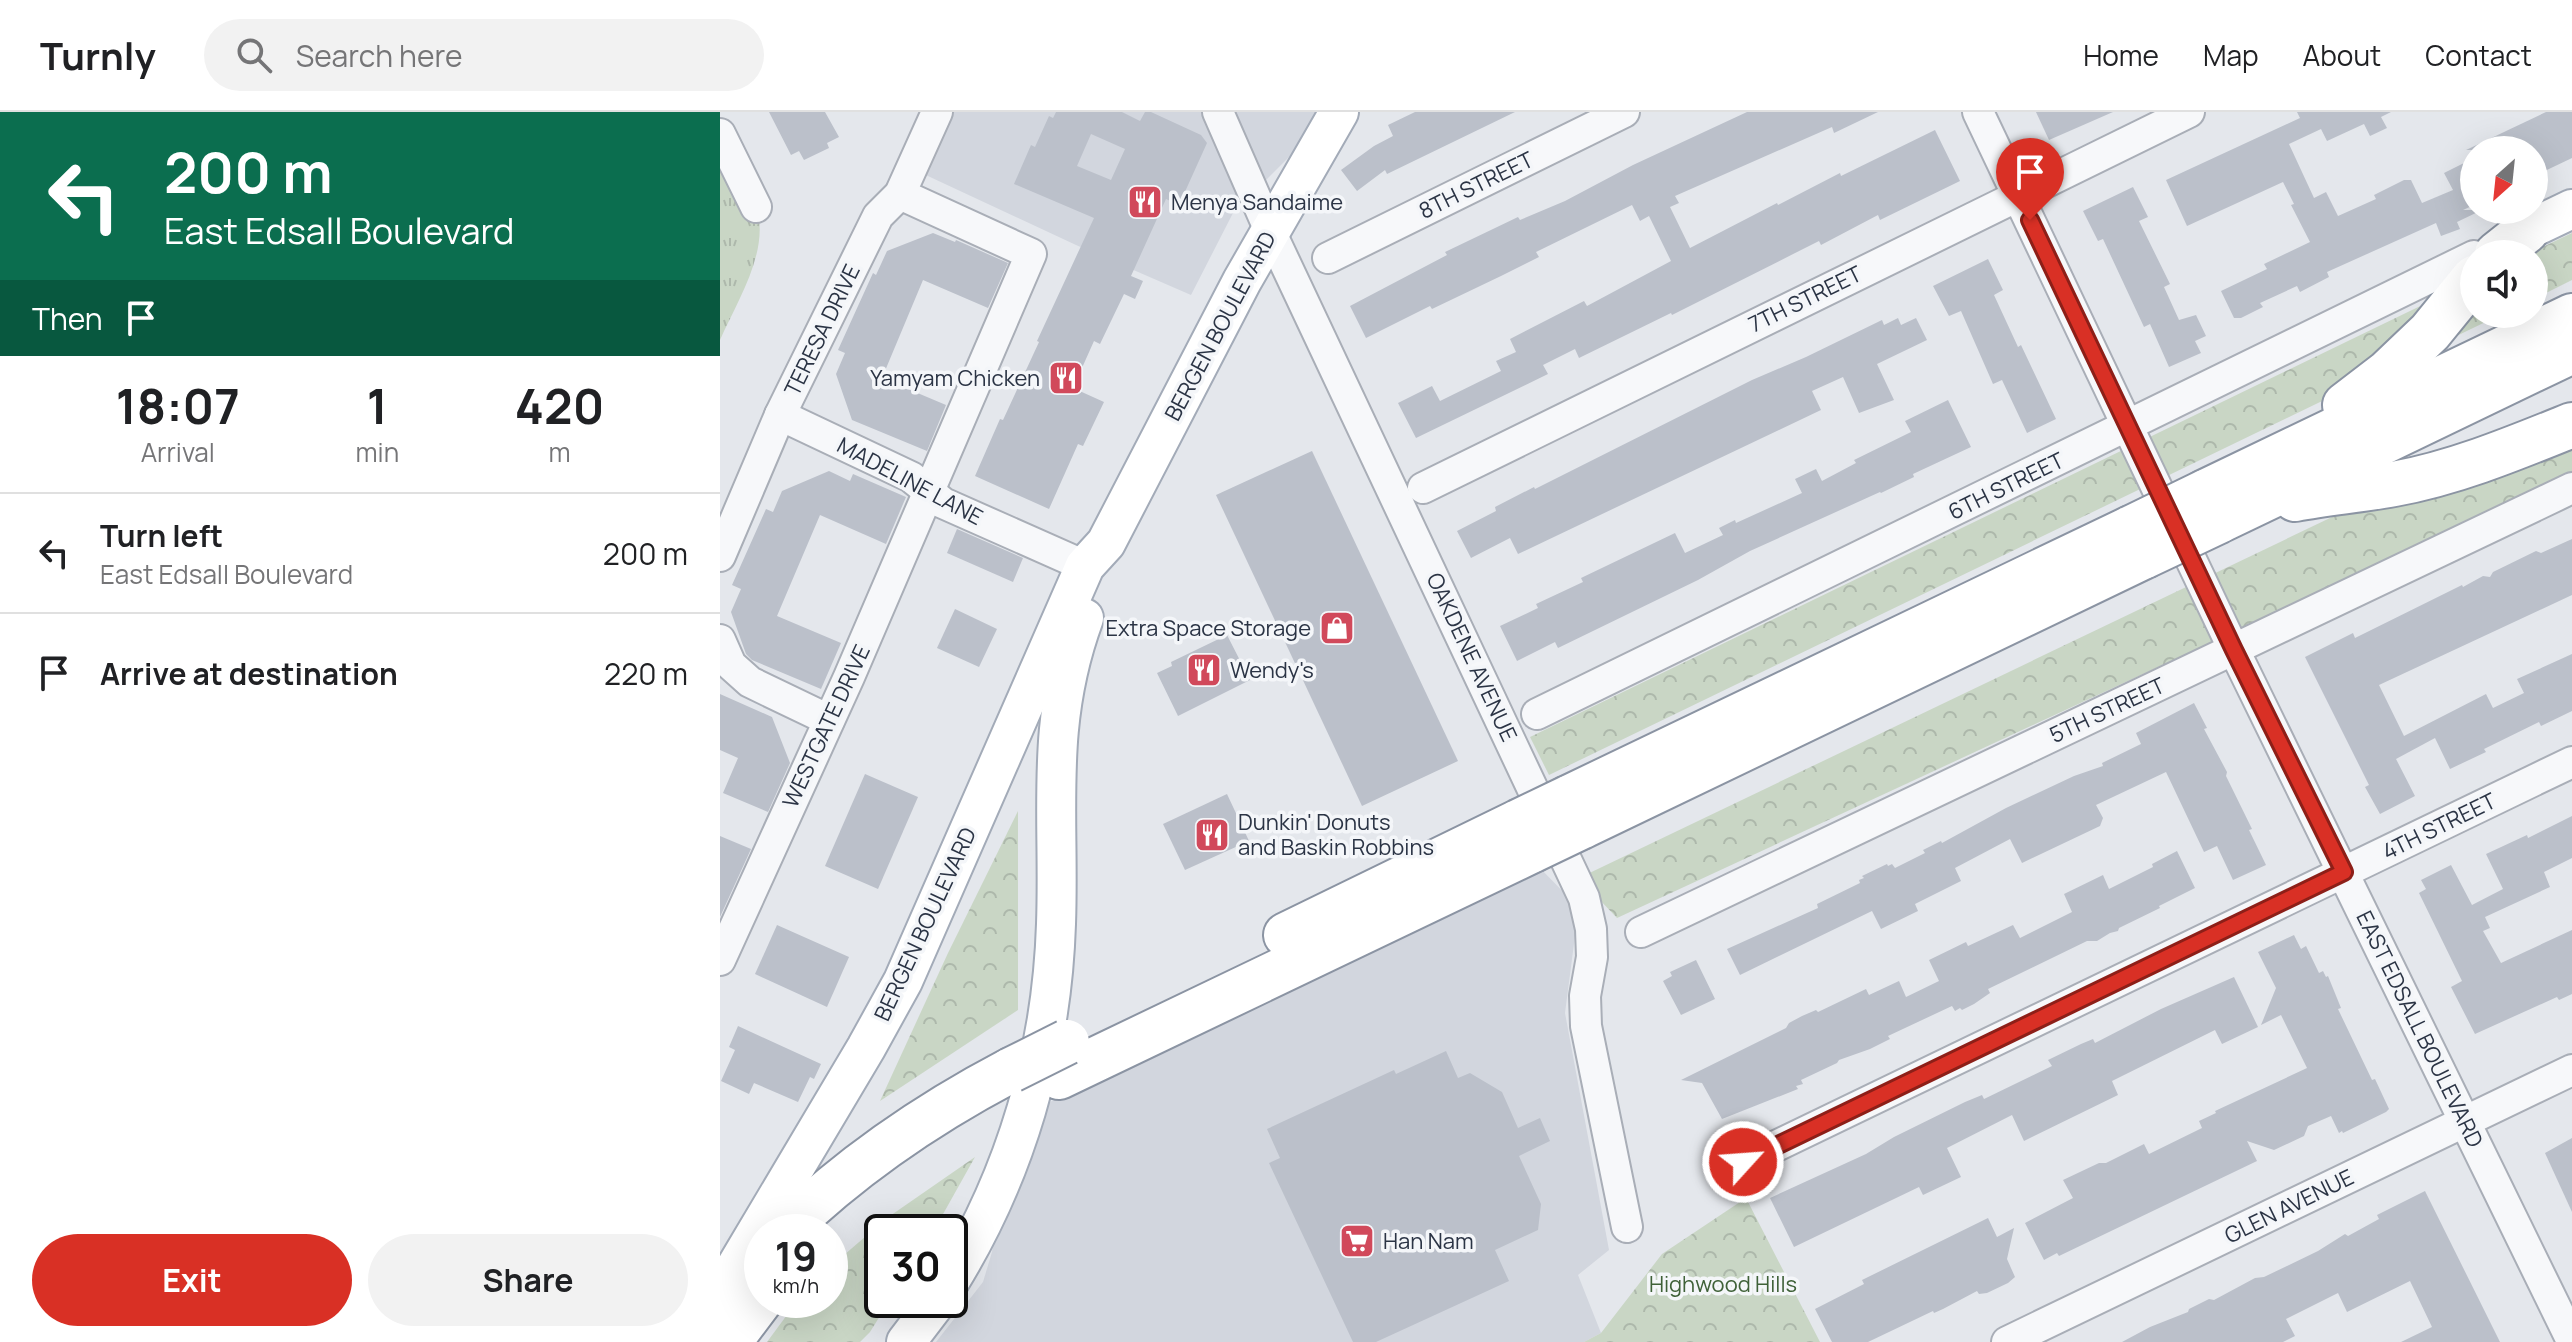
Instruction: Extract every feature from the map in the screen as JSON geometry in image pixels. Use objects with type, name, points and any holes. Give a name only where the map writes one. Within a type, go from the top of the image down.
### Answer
[{"type":"highway","points":[[2224,506],[2281,456],[2388,372],[2460,294]]},
{"type":"highway","points":[[2281,456],[2572,316]]},
{"type":"highway","points":[[803,1214],[843,1177],[942,1107],[1007,1087],[2138,542],[2572,351]]},
{"type":"highway","points":[[2224,506],[2396,484],[2458,467],[2572,425]]},
{"type":"highway","points":[[843,1214],[1007,1087]]},
{"type":"highway","points":[[720,1307],[744,1277]]},
{"type":"highway","points":[[729,1342],[747,1318]]},
{"type":"main road","name":"BERGEN BOULEVARD","points":[[720,1293],[903,981],[1096,555],[1270,231],[1339,112]]},
{"type":"main road","name":"6TH STREET","points":[[2515,240],[2572,209]]},
{"type":"main road","name":"BERGEN BOULEVARD","points":[[968,1249],[1004,1174],[1040,1060],[1055,952],[1055,800],[1061,702],[1074,646],[1103,571],[1096,555]]},
{"type":"main road","points":[[906,1342],[924,1318]]},
{"type":"street","name":"TERESA DRIVE","points":[[720,556],[780,415],[878,216],[900,194],[937,112]]},
{"type":"street","name":"OAKDENE AVENUE","points":[[1218,112],[1270,231],[1584,898],[1591,929],[1592,957],[1585,996],[1586,1026],[1627,1227]]},
{"type":"street","name":"8TH STREET","points":[[1328,258],[1624,112]]},
{"type":"street","name":"EAST EDSALL BOULEVARD","points":[[1978,112],[2234,650],[2572,1341]]},
{"type":"street","name":"7TH STREET","points":[[1423,488],[2189,112]]},
{"type":"street","points":[[720,134],[756,207]]},
{"type":"street","name":"WESTGATE DRIVE","points":[[720,960],[930,492],[1031,254],[900,194]]},
{"type":"street","name":"6TH STREET","points":[[1537,714],[2460,263]]},
{"type":"street","name":"MADELINE LANE","points":[[780,415],[911,477],[943,503],[1096,555]]},
{"type":"street","name":"5TH STREET","points":[[1641,932],[2572,488]]},
{"type":"street","points":[[720,640],[731,665],[750,682],[829,720]]},
{"type":"street","name":"4TH STREET","points":[[1743,1162],[2572,762]]},
{"type":"street","name":"GLEN AVENUE","points":[[2007,1342],[2572,1070]]},
{"type":"shaded area","points":[[924,112],[1334,112],[1233,213],[1191,295],[900,163]]},
{"type":"shaded area","points":[[1536,864],[1582,911],[1575,936],[1565,1013],[1609,1250],[1578,1275],[1601,1333],[1584,1342],[936,1342],[955,1318],[968,1318],[968,1301],[983,1282],[996,1224],[1044,1105]]},
{"type":"green space","points":[[720,134],[756,206],[759,240],[750,275],[720,340]]},
{"type":"green space","points":[[2572,233],[2572,280],[2548,292],[2548,244]]},
{"type":"green space","points":[[2460,287],[2460,328],[2473,328],[1549,775],[1530,737]]},
{"type":"green space","points":[[2572,402],[2572,475],[1617,918],[1579,878]]},
{"type":"green space","points":[[1018,811],[1018,1010],[880,1101],[948,953]]},
{"type":"green space","points":[[975,1157],[943,1214],[893,1214]]},
{"type":"green space","name":"Highwood Hills","points":[[1746,1198],[1820,1342],[1584,1342],[1601,1333],[1662,1254]]},
{"type":"green space","points":[[864,1238],[864,1318],[879,1318],[870,1332],[860,1342],[767,1342],[785,1318],[848,1318],[848,1252]]},
{"type":"building","points":[[769,112],[825,112],[839,137],[827,143],[829,148],[804,160],[799,151],[791,155]]},
{"type":"building","points":[[1056,112],[1122,112],[1140,121],[1145,112],[1151,112],[1201,135],[1207,143],[1179,205],[1166,199],[1131,276],[1143,281],[1135,299],[1124,294],[1100,344],[1094,341],[1073,388],[1104,402],[1083,446],[1078,444],[1049,509],[975,476],[1094,218],[1014,184],[1031,145],[1035,147],[1049,116],[1053,118]],"holes":[[[1091,134],[1125,149],[1111,180],[1077,166]]]},
{"type":"building","points":[[1415,112],[1515,112],[1387,174],[1385,170],[1357,191],[1341,170],[1393,136],[1388,125]]},
{"type":"building","points":[[1747,112],[1878,112],[1834,133],[1832,127],[1675,196],[1679,203],[1670,207],[1690,248],[1777,203],[1935,130],[1960,181],[1880,220],[1878,215],[1821,245],[1819,241],[1579,358],[1575,349],[1543,365],[1548,374],[1416,438],[1398,403],[1432,386],[1440,401],[1501,371],[1496,361],[1516,352],[1510,339],[1584,301],[1587,306],[1671,261],[1649,216],[1640,221],[1632,205],[1536,252],[1539,257],[1501,276],[1366,338],[1350,306],[1447,255],[1445,252],[1518,217],[1520,220],[1565,201],[1633,165]]},
{"type":"building","points":[[2036,112],[2113,112],[2049,140]]},
{"type":"building","points":[[2297,112],[2391,112],[2381,117],[2387,128],[2370,136],[2364,124],[2327,141],[2321,129],[2289,144],[2314,198],[2326,192],[2338,216],[2376,199],[2374,195],[2404,180],[2411,180],[2422,203],[2453,190],[2444,173],[2460,165],[2460,221],[2457,222],[2460,229],[2441,236],[2436,223],[2327,272],[2329,277],[2300,292],[2297,286],[2260,303],[2263,307],[2241,318],[2234,318],[2221,291],[2267,269],[2264,264],[2310,242],[2291,205],[2294,204],[2283,182],[2187,226],[2166,180],[2300,118]]},
{"type":"building","points":[[2546,112],[2572,112],[2572,158],[2548,169],[2548,136],[2495,136]]},
{"type":"building","points":[[2133,187],[2148,217],[2139,221],[2170,284],[2164,287],[2179,320],[2196,315],[2206,336],[2195,341],[2201,353],[2169,367],[2150,324],[2144,327],[2103,239],[2098,241],[2083,211]]},
{"type":"building","points":[[933,233],[1008,263],[988,308],[923,280],[882,378],[946,405],[927,451],[852,420],[836,374],[845,353],[838,350],[873,273],[876,275],[887,251]]},
{"type":"building","points":[[1988,259],[2003,290],[1994,295],[2056,419],[2027,433],[2002,380],[1993,384],[1961,311],[1949,316],[1933,286]]},
{"type":"building","points":[[1898,318],[1901,325],[1916,318],[1927,340],[1877,364],[1894,400],[1859,413],[1843,377],[1812,391],[1821,410],[1518,554],[1510,538],[1471,558],[1457,531],[1496,511],[1495,507],[1752,380],[1882,320],[1884,325]]},
{"type":"building","points":[[1948,400],[1971,447],[1881,493],[1750,551],[1698,580],[1558,648],[1555,642],[1517,661],[1500,626],[1538,608],[1536,604],[1583,582],[1581,578],[1675,533],[1685,553],[1723,535],[1719,528],[1802,493],[1795,479],[1816,469],[1822,481],[1856,463],[1854,460],[1911,432],[1905,421]]},
{"type":"building","name":"Extra Space Storage","points":[[1312,451],[1458,761],[1362,806],[1216,495]]},
{"type":"building","points":[[829,471],[850,481],[853,474],[906,497],[886,544],[820,515],[777,616],[841,643],[821,689],[752,660],[746,654],[731,612],[741,589],[732,585],[766,509],[773,512],[782,491]]},
{"type":"building","points":[[957,529],[1023,558],[1013,582],[947,553]]},
{"type":"building","points":[[2572,539],[2572,595],[2379,685],[2404,736],[2486,694],[2493,708],[2524,693],[2517,679],[2572,654],[2572,711],[2541,726],[2539,722],[2450,769],[2435,738],[2396,759],[2415,796],[2380,814],[2365,787],[2369,785],[2305,657],[2353,633],[2355,638],[2462,585],[2483,576],[2490,577],[2493,572],[2536,551],[2541,553]]},
{"type":"building","points":[[955,609],[997,629],[979,667],[937,648]]},
{"type":"building","name":"Wendy's","points":[[1227,635],[1250,680],[1178,716],[1157,673],[1172,666],[1171,662]]},
{"type":"building","points":[[720,694],[772,717],[790,763],[768,812],[723,793],[738,758],[720,750]]},
{"type":"building","points":[[2194,703],[2266,865],[2233,880],[2217,846],[2204,852],[2166,772],[2096,805],[2103,818],[2100,826],[2022,863],[2010,839],[1955,868],[1961,881],[1915,904],[1918,911],[1881,929],[1872,911],[1740,975],[1727,949],[1818,908],[1817,904],[1860,883],[1859,880],[1864,878],[1862,876],[1887,864],[1895,868],[1925,853],[1923,850],[2006,808],[2103,766],[2102,763],[2141,744],[2136,733]]},
{"type":"building","points":[[865,774],[918,797],[878,889],[825,866]]},
{"type":"building","name":"Dunkin' Donuts and Baskin Robbins","points":[[1227,794],[1249,841],[1185,870],[1163,824]]},
{"type":"building","points":[[2572,816],[2572,858],[2544,872],[2550,887],[2485,917],[2490,928],[2483,931],[2501,963],[2572,930],[2572,994],[2559,1000],[2557,997],[2475,1034],[2451,987],[2462,981],[2419,893],[2426,889],[2421,880],[2451,865],[2472,905],[2503,889],[2486,854]]},
{"type":"building","points":[[720,836],[751,849],[720,917]]},
{"type":"building","points":[[2177,851],[2195,888],[2118,931],[2097,941],[2087,941],[1988,989],[1990,993],[1962,1010],[1955,1011],[1952,1006],[1888,1036],[1890,1039],[1870,1049],[1839,1060],[1801,1080],[1803,1084],[1796,1086],[1798,1089],[1722,1119],[1702,1083],[1681,1080],[1786,1028],[1802,1016],[1816,1010],[1818,1012],[1866,989],[1869,995],[1899,981],[1906,997],[1939,981],[1929,960],[2013,925],[2020,938],[2072,912],[2064,894],[2103,875],[2109,889]]},
{"type":"building","points":[[777,925],[849,957],[827,1007],[755,974]]},
{"type":"building","points":[[2294,935],[2301,949],[2306,946],[2319,973],[2323,971],[2328,976],[2341,1008],[2338,1009],[2389,1109],[2343,1133],[2339,1133],[2331,1116],[2308,1126],[2304,1136],[2274,1150],[2247,1141],[2257,1161],[2059,1256],[2057,1253],[2044,1260],[2025,1223],[2073,1198],[2063,1180],[2144,1144],[2149,1154],[2202,1128],[2199,1121],[2215,1111],[2307,1068],[2281,1015],[2261,1025],[2276,988],[2258,952]]},
{"type":"building","points":[[1696,960],[1715,999],[1681,1015],[1663,981],[1672,976],[1670,972]]},
{"type":"building","points":[[2234,977],[2258,1027],[2222,1044],[2215,1030],[2112,1081],[2118,1095],[2024,1141],[2012,1115],[1947,1148],[1961,1177],[1923,1195],[1919,1187],[1794,1247],[1770,1198],[1866,1154],[1965,1102],[1982,1095],[1984,1099],[2052,1066],[2048,1060],[2081,1044],[2093,1039],[2095,1043],[2161,1009]]},
{"type":"building","points":[[738,1026],[821,1064],[814,1079],[810,1077],[798,1102],[754,1083],[749,1094],[721,1081],[735,1050],[729,1047]]},
{"type":"building","points":[[1446,1051],[1458,1078],[1470,1073],[1502,1092],[1518,1128],[1540,1118],[1550,1141],[1519,1156],[1541,1204],[1538,1230],[1495,1250],[1509,1281],[1376,1342],[1353,1342],[1269,1163],[1280,1158],[1267,1129],[1394,1070],[1396,1074]]},
{"type":"building","points":[[2572,1138],[2572,1212],[2545,1153]]},
{"type":"building","points":[[2425,1191],[2500,1342],[2401,1342],[2432,1327],[2410,1281],[2347,1312],[2338,1293],[2286,1319],[2295,1336],[2283,1342],[2122,1342],[2318,1251],[2345,1234],[2348,1236],[2379,1219],[2377,1215]]},
{"type":"building","points":[[1988,1218],[1997,1237],[2014,1228],[2007,1259],[2015,1277],[2008,1283],[1987,1293],[1979,1294],[1977,1291],[1868,1342],[1832,1342],[1815,1309],[1864,1284],[1862,1280]]},
{"type":"place","name":"Menya Sandaime","points":[[1145,202]]},
{"type":"place","name":"Yamyam Chicken","points":[[1066,378]]},
{"type":"place","name":"Extra Space Storage","points":[[1337,628]]},
{"type":"place","name":"Wendy's","points":[[1204,670]]},
{"type":"place","name":"Dunkin' Donuts and Baskin Robbins","points":[[1212,835]]},
{"type":"place","name":"Han Nam","points":[[1357,1241]]},
{"type":"route","points":[[1743,1162],[2344,872],[2234,650],[2030,220]]}]
